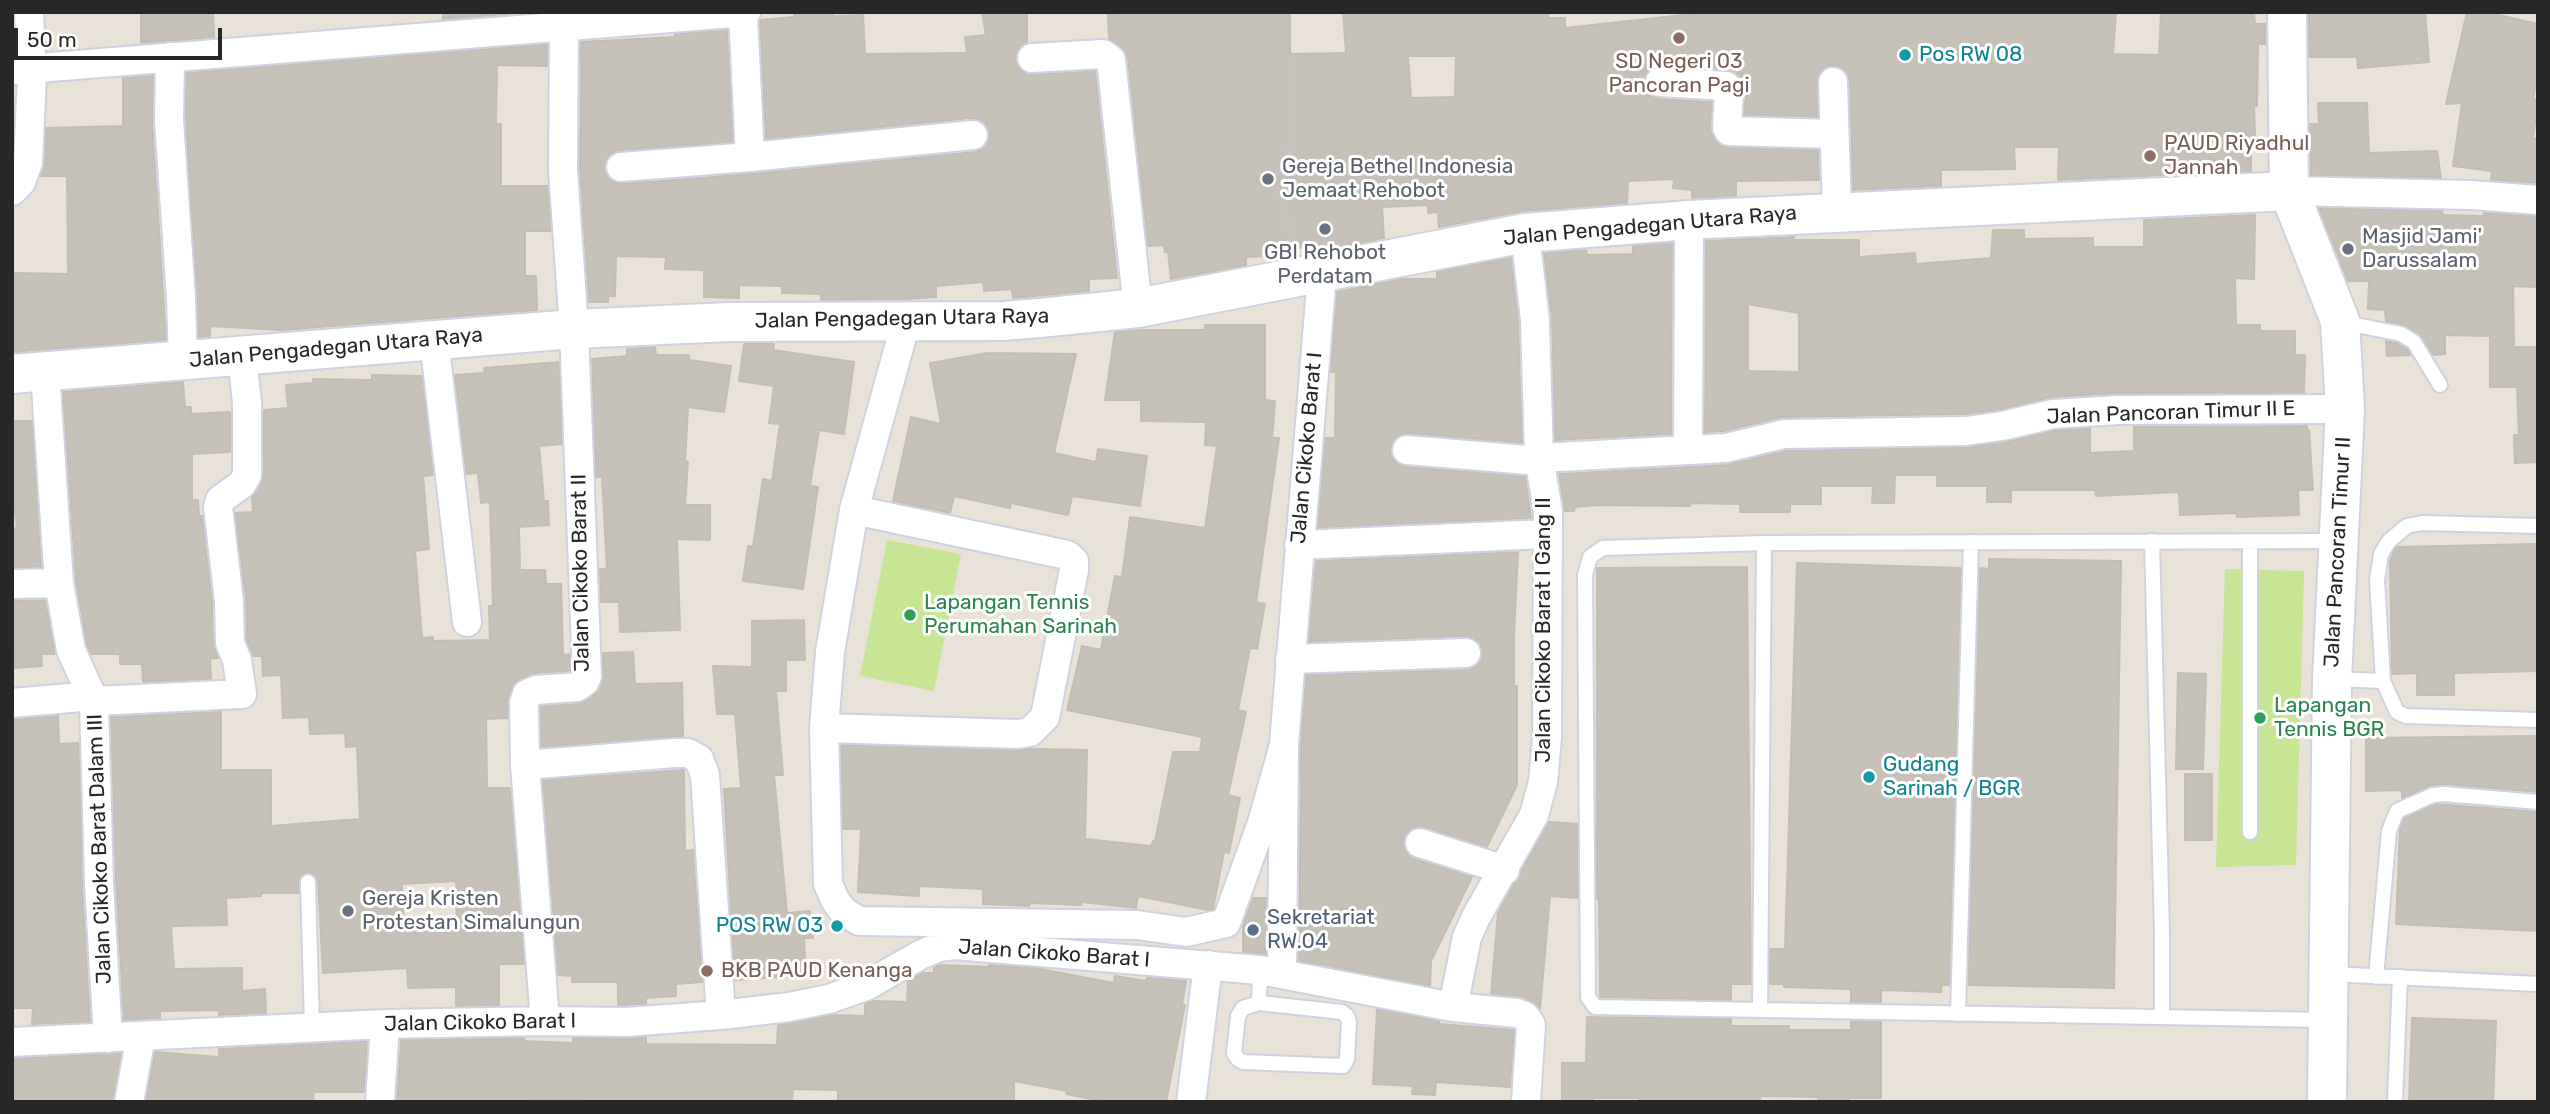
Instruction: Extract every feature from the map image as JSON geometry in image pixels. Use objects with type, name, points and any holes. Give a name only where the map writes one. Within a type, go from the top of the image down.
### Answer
[{"type":"street","points":[[12,191],[21,182],[28,163],[22,69],[29,12]]},
{"type":"street","points":[[22,69],[170,58],[468,23],[564,26],[745,12],[750,157]]},
{"type":"street","name":"Jalan Pancoran Timur II","points":[[2287,12],[2289,191],[2340,321],[2345,409],[2332,679],[2327,1102]]},
{"type":"street","points":[[564,26],[562,169],[574,329]]},
{"type":"street","points":[[1032,58],[1103,54],[1111,60],[1138,308]]},
{"type":"street","points":[[170,58],[169,120],[183,360]]},
{"type":"street","points":[[1660,82],[1726,86],[1729,90],[1729,131],[1833,134]]},
{"type":"street","points":[[1833,82],[1837,212]]},
{"type":"street","points":[[621,167],[972,135]]},
{"type":"street","points":[[2289,191],[2471,195],[2538,200]]},
{"type":"street","name":"Jalan Pengadegan Utara Raya","points":[[29,373],[574,329],[730,322],[1003,321],[1138,308],[1525,233],[1689,220],[2289,191]]},
{"type":"street","points":[[1688,449],[1689,220]]},
{"type":"street","name":"Jalan Cikoko Barat I Gang II","points":[[1453,1007],[1468,937],[1476,917],[1534,816],[1543,782],[1547,738],[1548,511],[1539,459],[1535,320],[1525,233]]},
{"type":"street","name":"Jalan Cikoko Barat I","points":[[12,1042],[385,1024],[627,1022],[721,1015],[829,999],[866,986],[920,955],[939,947],[954,945],[1270,972],[1299,545],[1308,277]]},
{"type":"street","points":[[906,322],[854,510],[830,652],[824,728],[828,884],[843,911],[859,921],[1137,925],[1186,932],[1226,923],[1262,823],[1284,745]]},
{"type":"street","name":"Jalan Cikoko Barat II","points":[[545,1021],[525,765],[524,703],[527,694],[536,690],[577,687],[587,676],[574,329]]},
{"type":"street","points":[[434,340],[467,622]]},
{"type":"street","points":[[12,703],[243,694],[237,660],[230,643],[229,601],[218,507],[220,500],[242,484],[247,475],[247,403],[242,356]]},
{"type":"street","name":"Jalan Cikoko Barat Dalam III","points":[[29,373],[71,650],[94,699],[99,884],[108,1038]]},
{"type":"street","name":"Jalan Pancoran Timur II E","points":[[1407,450],[1539,459],[1726,448],[1784,434],[1966,431],[2053,414],[2119,410],[2345,409]]},
{"type":"street","points":[[824,728],[1017,734],[1030,732],[1045,717],[1074,570],[1074,561],[1067,555],[854,510]]},
{"type":"street","points":[[1299,545],[1546,534]]},
{"type":"street","points":[[12,584],[59,583]]},
{"type":"street","points":[[1290,659],[1466,653]]},
{"type":"street","points":[[525,765],[675,753],[688,753],[699,759],[705,775],[721,1015]]},
{"type":"street","points":[[1420,843],[1505,870]]},
{"type":"street","points":[[1191,1102],[1208,965]]},
{"type":"street","points":[[1270,972],[1453,1007],[1525,1016],[1531,1025],[1532,1035],[1526,1102]]},
{"type":"street","points":[[380,1102],[385,1024]]},
{"type":"street","points":[[129,1102],[141,1036]]},
{"type":"lane","points":[[2340,321],[2401,334],[2408,338],[2414,342],[2440,385]]},
{"type":"lane","points":[[2538,526],[2422,523],[2407,526],[2389,541],[2381,554],[2377,580],[2383,681],[2397,712],[2406,716],[2538,720]]},
{"type":"lane","points":[[2152,541],[2162,1016]]},
{"type":"lane","points":[[2327,1020],[1595,1007],[1588,997],[1585,575],[1590,557],[1603,548],[1764,543],[2338,541]]},
{"type":"lane","points":[[1958,1014],[1971,542]]},
{"type":"lane","points":[[2250,542],[2250,832]]},
{"type":"lane","points":[[1760,1010],[1764,543]]},
{"type":"lane","points":[[2332,679],[2383,681]]},
{"type":"lane","points":[[2376,976],[2389,831],[2397,811],[2433,795],[2444,794],[2538,802]]},
{"type":"lane","points":[[308,883],[312,1028]]},
{"type":"lane","points":[[1259,1003],[1270,972]]},
{"type":"lane","points":[[2329,974],[2538,984]]},
{"type":"lane","points":[[2395,1102],[2400,977]]},
{"type":"lane","points":[[1259,1003],[1342,1012],[1349,1022],[1347,1059],[1343,1066],[1243,1062],[1238,1059],[1234,1053],[1238,1016],[1243,1008],[1259,1003]]},
{"type":"path","points":[[1289,58],[1291,103],[1287,211],[1308,277]]},
{"type":"green space","name":"Lapangan Tennis Perumahan Sarinah","points":[[887,540],[961,554],[934,691],[860,676]]},
{"type":"green space","name":"Lapangan Tennis BGR","points":[[2225,569],[2304,571],[2296,865],[2216,867]]},
{"type":"building","points":[[141,12],[213,12],[214,37],[141,43]]},
{"type":"building","points":[[443,12],[518,12],[518,13],[443,19]]},
{"type":"building","points":[[794,12],[833,12],[833,16],[863,15],[865,54],[967,53],[965,37],[986,35],[982,12],[1027,12],[1027,43],[1018,50],[1015,58],[1019,68],[1027,75],[1095,71],[1117,278],[1089,279],[1089,291],[1013,298],[1012,289],[984,291],[983,282],[936,286],[936,297],[906,299],[821,300],[821,294],[782,293],[782,286],[739,285],[739,298],[704,297],[704,270],[665,269],[666,257],[616,256],[615,296],[608,296],[608,302],[589,302],[580,168],[581,42],[675,37],[675,34],[727,30],[733,142],[619,151],[611,154],[606,159],[604,168],[607,176],[622,184],[975,152],[988,142],[990,134],[987,126],[980,120],[971,118],[766,139],[760,20],[794,17]]},
{"type":"building","points":[[1154,12],[1290,12],[1290,54],[1346,53],[1343,12],[1548,12],[1549,18],[1565,18],[1565,28],[1711,12],[2116,12],[2113,54],[2159,55],[2161,12],[2254,12],[2255,24],[2265,24],[2265,44],[2258,44],[2257,106],[2254,106],[2255,139],[2251,139],[2251,171],[2058,180],[2059,147],[2014,147],[2015,169],[1941,170],[1941,186],[1853,190],[1850,81],[1841,68],[1832,65],[1824,68],[1818,75],[1817,117],[1744,115],[1746,91],[1743,82],[1734,72],[1660,65],[1647,72],[1644,80],[1645,89],[1650,95],[1659,99],[1712,102],[1710,128],[1713,137],[1722,146],[1818,150],[1819,180],[1736,181],[1736,196],[1692,198],[1692,190],[1673,188],[1674,179],[1628,181],[1627,203],[1523,211],[1439,227],[1438,212],[1428,213],[1428,205],[1382,207],[1384,238],[1328,249],[1328,245],[1284,249],[1285,255],[1246,257],[1246,265],[1171,279],[1168,252],[1165,252],[1164,245],[1148,246],[1128,58],[1121,47],[1109,39],[1108,15]],"holes":[[[1408,56],[1456,56],[1455,97],[1411,98]]]},
{"type":"building","points":[[2309,12],[2425,12],[2429,62],[2358,68],[2357,57],[2309,57]]},
{"type":"building","points":[[2467,12],[2486,12],[2538,24],[2538,71],[2533,99],[2538,100],[2533,138],[2538,139],[2538,183],[2491,180],[2492,171],[2453,166],[2462,103],[2446,104]]},
{"type":"building","points":[[547,44],[547,66],[497,65],[496,124],[501,124],[501,186],[548,186],[551,231],[525,231],[525,276],[536,276],[537,310],[281,330],[210,326],[210,336],[199,337],[186,120],[186,73]]},
{"type":"building","points":[[153,76],[152,121],[166,340],[12,352],[13,273],[68,274],[67,176],[41,176],[45,164],[46,128],[123,126],[123,78]]},
{"type":"building","points":[[2318,103],[2367,103],[2369,153],[2437,151],[2441,178],[2311,175],[2310,124],[2319,124]]},
{"type":"building","points":[[2319,208],[2442,211],[2443,215],[2484,216],[2484,213],[2538,216],[2538,287],[2513,286],[2514,347],[2538,347],[2538,462],[2515,463],[2514,435],[2519,435],[2517,387],[2490,387],[2490,336],[2445,335],[2445,354],[2433,355],[2419,334],[2403,325],[2386,321],[2385,310],[2368,309],[2369,281],[2348,281]]},
{"type":"building","points":[[2255,215],[2254,279],[2235,278],[2236,325],[2260,325],[2260,331],[2295,331],[2295,355],[2305,355],[2304,393],[2119,393],[2052,397],[1999,410],[1965,414],[1783,417],[1724,431],[1705,432],[1706,241],[1794,237],[1794,240],[1859,240],[1859,257],[1915,253],[1916,264],[1991,258],[1993,230],[2024,230],[2024,239],[2093,238],[2093,247],[2144,247],[2144,220]],"holes":[[[1748,304],[1799,313],[1799,372],[1748,371]]]},
{"type":"building","points":[[1672,243],[1671,434],[1555,440],[1552,319],[1544,253],[1586,250],[1587,255],[1633,254],[1633,246]]},
{"type":"building","points":[[1511,258],[1518,321],[1522,443],[1408,433],[1399,435],[1390,449],[1392,458],[1406,467],[1525,476],[1531,518],[1318,528],[1325,438],[1335,438],[1336,372],[1331,372],[1337,292],[1403,279],[1437,279],[1437,272]]},
{"type":"building","points":[[1205,325],[1265,325],[1265,400],[1275,401],[1272,438],[1279,438],[1256,602],[1265,604],[1257,649],[1250,648],[1238,710],[1246,712],[1228,795],[1240,798],[1229,853],[1224,852],[1213,909],[1138,896],[1136,908],[1082,902],[1081,905],[983,904],[983,889],[919,886],[919,896],[858,892],[861,829],[843,829],[841,745],[1087,750],[1085,839],[1151,846],[1155,841],[1173,752],[1200,752],[1202,737],[1067,710],[1082,646],[1101,650],[1115,576],[1122,577],[1130,517],[1205,528],[1217,446],[1205,445],[1206,422],[1141,421],[1141,400],[1105,400],[1115,332],[1205,330]]},
{"type":"building","points":[[2386,341],[2397,343],[2411,355],[2387,356]]},
{"type":"building","points":[[744,344],[774,344],[773,350],[854,362],[844,434],[819,430],[810,486],[818,487],[803,589],[743,581],[748,546],[753,547],[763,479],[772,481],[780,424],[769,423],[774,386],[739,381]]},
{"type":"building","points":[[655,347],[656,355],[689,355],[689,360],[731,366],[724,412],[688,407],[685,505],[710,505],[710,540],[677,539],[680,630],[620,632],[619,602],[601,602],[600,569],[607,569],[602,477],[596,477],[592,359],[627,356],[627,349]]},
{"type":"building","points":[[988,353],[1076,354],[1054,453],[1096,462],[1098,449],[1147,456],[1140,506],[1072,496],[1068,515],[1011,503],[1010,508],[954,496],[950,513],[893,501],[911,417],[941,424],[930,363]]},
{"type":"building","points":[[559,362],[562,444],[539,446],[549,525],[519,527],[520,570],[545,570],[546,584],[561,584],[563,655],[570,654],[570,671],[535,673],[520,679],[514,683],[508,698],[508,718],[486,719],[487,788],[510,788],[524,964],[499,964],[499,1005],[456,1006],[456,987],[408,988],[407,968],[323,973],[318,881],[313,874],[307,872],[299,878],[299,893],[261,893],[261,896],[226,898],[227,925],[171,926],[174,969],[242,968],[242,991],[265,989],[266,1013],[219,1015],[219,1010],[160,1011],[160,1018],[124,1020],[116,883],[111,717],[221,712],[221,770],[271,770],[271,826],[360,819],[357,746],[346,747],[345,733],[310,734],[309,717],[283,718],[281,675],[263,676],[262,656],[253,656],[247,640],[246,599],[235,513],[253,512],[252,497],[262,482],[264,410],[288,408],[286,385],[313,383],[313,379],[372,380],[372,375],[422,376],[433,475],[423,476],[429,549],[415,551],[422,638],[433,637],[433,641],[490,640],[489,606],[493,606],[490,502],[481,503],[478,473],[466,474],[455,375],[485,373],[484,368]],"holes":[[[456,881],[457,928],[404,930],[402,884]]]},
{"type":"building","points":[[183,382],[185,407],[191,407],[191,414],[230,412],[230,452],[192,454],[192,500],[198,500],[199,516],[202,516],[212,602],[213,644],[218,658],[210,659],[211,679],[143,682],[142,664],[120,664],[120,654],[91,654],[87,645],[76,581],[63,392]]},
{"type":"building","points":[[12,421],[32,421],[41,567],[12,567],[12,529],[17,528],[12,487]]},
{"type":"building","points":[[2307,426],[2313,490],[2298,490],[2299,515],[2180,515],[2179,492],[2096,496],[2095,490],[2011,490],[2011,502],[1987,502],[1987,486],[1937,486],[1937,475],[1895,475],[1894,503],[1872,503],[1873,486],[1821,486],[1821,504],[1790,504],[1790,512],[1740,512],[1740,504],[1690,503],[1690,506],[1597,505],[1565,511],[1559,474],[1727,465],[1786,451],[1968,447],[2006,442],[2055,430],[2090,428],[2090,453],[2134,451],[2134,427]]},
{"type":"building","points":[[2538,544],[2538,671],[2454,673],[2454,695],[2417,695],[2417,673],[2392,674],[2390,561],[2396,547]]},
{"type":"building","points":[[1518,552],[1514,634],[1517,785],[1487,847],[1424,827],[1409,830],[1404,839],[1408,855],[1414,859],[1472,877],[1431,961],[1430,986],[1299,961],[1301,746],[1306,675],[1467,670],[1475,667],[1483,653],[1480,644],[1465,636],[1309,642],[1316,561]]},
{"type":"building","name":"Gudang Sarinah / BGR","points":[[1989,559],[2121,561],[2114,988],[1968,985],[1980,568],[1989,569]]},
{"type":"building","name":"Gudang Sarinah / BGR","points":[[1797,563],[1961,568],[1949,985],[1942,985],[1941,992],[1881,990],[1881,1002],[1851,1002],[1851,989],[1784,987],[1784,984],[1770,984],[1770,949],[1785,949]]},
{"type":"building","points":[[1747,567],[1751,984],[1731,984],[1731,1000],[1600,997],[1597,899],[1597,568]]},
{"type":"building","points":[[45,600],[55,654],[41,654],[42,666],[15,668],[12,601]]},
{"type":"building","points":[[804,620],[805,660],[786,660],[786,691],[776,691],[783,775],[774,775],[787,913],[810,911],[813,938],[804,938],[806,975],[735,980],[724,789],[741,788],[735,714],[717,714],[713,666],[752,667],[752,621]]},
{"type":"building","points":[[633,652],[635,684],[682,683],[683,736],[541,747],[541,706],[578,704],[587,700],[595,694],[602,682],[603,653]]},
{"type":"building","points":[[2178,673],[2206,674],[2203,769],[2176,769]]},
{"type":"building","points":[[58,716],[59,744],[79,743],[82,884],[90,1022],[32,1024],[33,1008],[12,1008],[12,719]]},
{"type":"building","points":[[2538,736],[2538,792],[2443,784],[2429,786],[2402,798],[2402,790],[2366,791],[2366,738]]},
{"type":"building","points":[[684,770],[685,851],[693,850],[702,982],[676,984],[676,996],[646,998],[646,1004],[618,1005],[618,982],[572,982],[572,976],[558,975],[543,780]]},
{"type":"building","points":[[2185,774],[2212,774],[2212,840],[2185,840]]},
{"type":"building","points":[[2435,804],[2538,812],[2538,931],[2396,924],[2400,828],[2404,818]]},
{"type":"building","points":[[1549,822],[1577,824],[1578,898],[1550,896],[1540,1009],[1532,1001],[1522,997],[1491,994],[1498,913]]},
{"type":"building","name":"Sekretariat RW.04","points":[[1253,898],[1266,898],[1266,954],[1243,952],[1243,926]]},
{"type":"building","points":[[934,967],[1035,968],[1114,983],[1115,976],[1146,981],[1147,977],[1186,981],[1182,1005],[1185,1005],[1166,1102],[1107,1102],[1014,1081],[1014,1102],[838,1102],[838,1090],[793,1089],[792,1102],[583,1102],[583,1099],[534,1099],[534,1102],[397,1102],[401,1040],[524,1038],[524,1041],[573,1043],[573,1038],[646,1037],[646,1044],[777,1045],[778,1025],[832,1015],[865,1016],[865,1004],[874,1001],[907,1002],[908,981],[923,973],[934,973]]},
{"type":"building","points":[[1377,1009],[1439,1021],[1439,1024],[1514,1030],[1510,1087],[1436,1082],[1435,1095],[1412,1094],[1413,1086],[1373,1084]]},
{"type":"building","points":[[1587,1017],[1731,1019],[1731,1026],[1789,1026],[1789,1030],[1851,1030],[1851,1021],[1881,1022],[1881,1098],[1818,1102],[1818,1097],[1760,1096],[1760,1102],[1639,1102],[1639,1098],[1593,1098],[1593,1102],[1562,1102],[1562,1063],[1586,1063]]},
{"type":"building","points":[[2412,1018],[2496,1021],[2493,1102],[2409,1102]]},
{"type":"building","points":[[367,1041],[364,1092],[314,1092],[313,1102],[146,1102],[155,1052],[219,1057],[219,1049]]},
{"type":"building","points":[[121,1053],[113,1102],[12,1102],[12,1059]]},
{"type":"place","name":"SD Negeri 03 Pancoran Pagi","points":[[1679,38]]},
{"type":"place","name":"Pos RW 08","points":[[1905,55]]},
{"type":"place","name":"PAUD Riyadhul Jannah","points":[[2150,156]]},
{"type":"place","name":"Gereja Bethel Indonesia Jemaat Rehobot","points":[[1268,179]]},
{"type":"place","name":"GBI Rehobot Perdatam","points":[[1325,229]]},
{"type":"place","name":"Masjid Jami' Darussalam","points":[[2348,249]]},
{"type":"place","name":"Lapangan Tennis Perumahan Sarinah","points":[[910,615]]},
{"type":"place","name":"Lapangan Tennis BGR","points":[[2260,718]]},
{"type":"place","name":"Gudang Sarinah / BGR","points":[[1869,777]]},
{"type":"place","name":"Gereja Kristen Protestan Simalungun","points":[[348,911]]},
{"type":"place","name":"POS RW 03","points":[[837,926]]},
{"type":"place","name":"Sekretariat RW.04","points":[[1253,930]]},
{"type":"place","name":"BKB PAUD Kenanga","points":[[707,971]]}]
